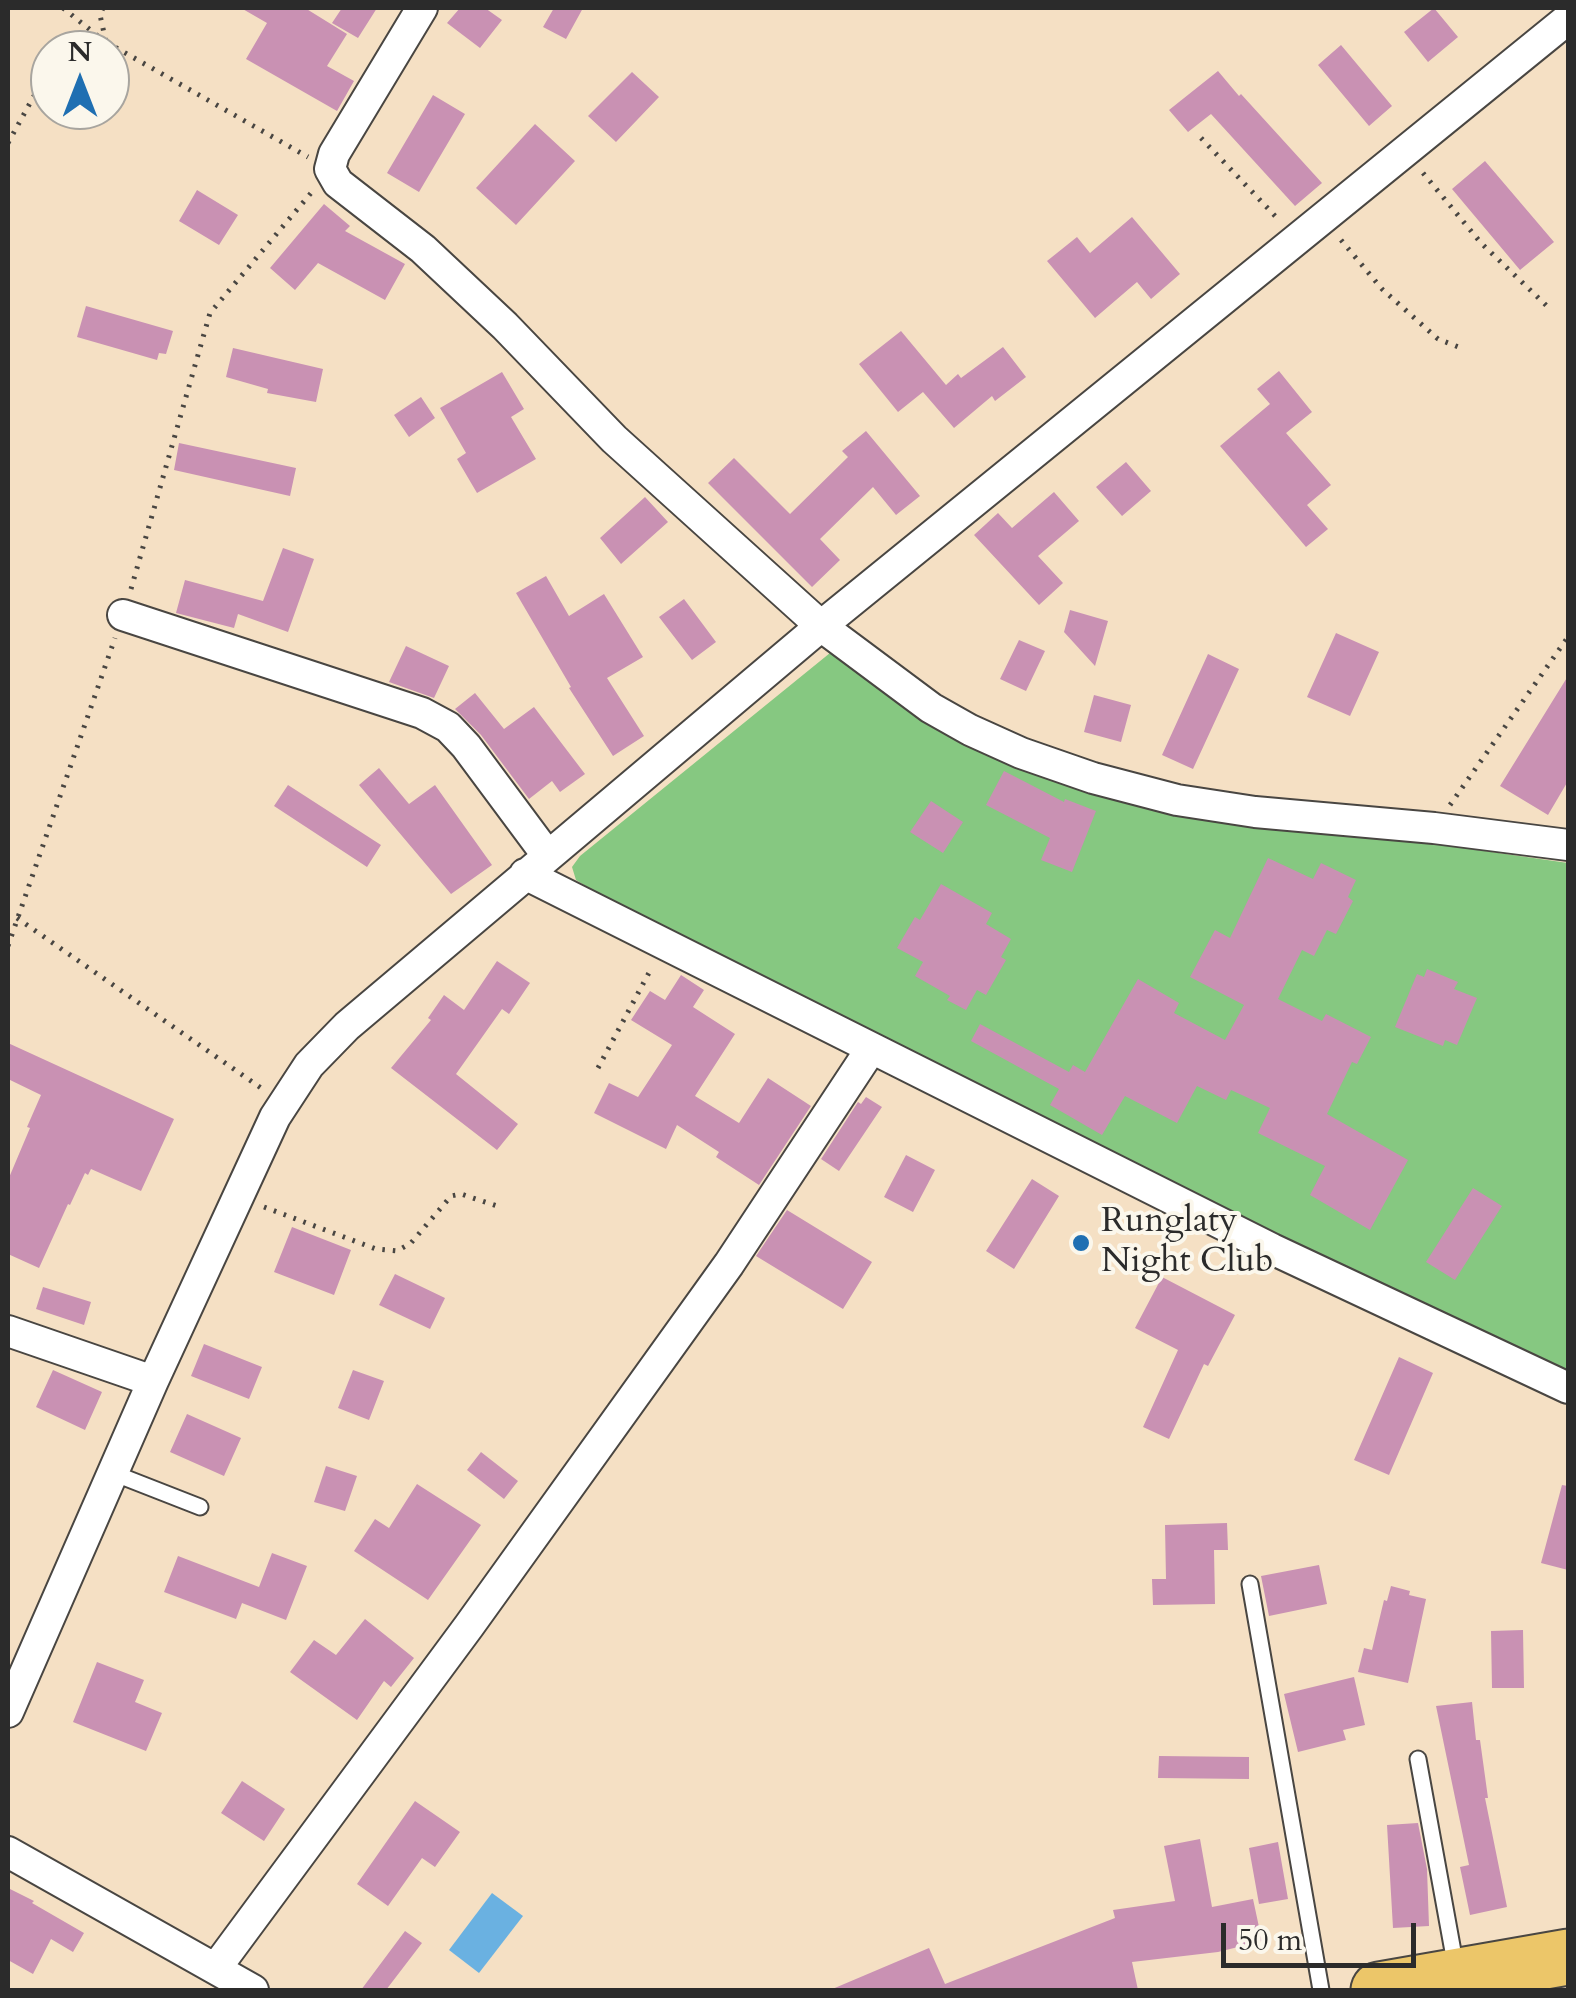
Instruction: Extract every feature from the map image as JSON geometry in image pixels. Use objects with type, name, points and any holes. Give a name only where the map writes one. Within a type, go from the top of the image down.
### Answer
[{"type":"highway","points":[[1379,1990],[1568,1957]]},
{"type":"street","points":[[422,8],[334,154],[330,169],[338,183],[424,249],[614,439],[821,626],[931,708],[1021,753],[1093,778],[1177,800],[1256,812],[1568,844]]},
{"type":"street","points":[[8,1712],[153,1381],[275,1117],[310,1065],[348,1026],[536,864],[821,626],[1568,19]]},
{"type":"street","points":[[123,615],[422,713],[448,727],[466,746],[536,864],[665,944],[1272,1249],[1568,1388]]},
{"type":"street","points":[[216,1968],[469,1626],[729,1264],[871,1049]]},
{"type":"street","points":[[8,1331],[153,1381]]},
{"type":"street","points":[[8,1852],[252,1990]]},
{"type":"lane","points":[[113,1472],[200,1507]]},
{"type":"lane","points":[[1250,1584],[1320,1990]]},
{"type":"lane","points":[[1418,1758],[1458,1977]]},
{"type":"path","points":[[63,8],[91,30]]},
{"type":"path","points":[[8,946],[123,615],[210,313],[330,169],[130,56]]},
{"type":"path","points":[[8,144],[30,103]]},
{"type":"path","points":[[1201,138],[1297,239]]},
{"type":"path","points":[[1405,152],[1481,243],[1550,310]]},
{"type":"path","points":[[1323,218],[1382,289],[1438,339],[1461,348]]},
{"type":"path","points":[[1434,828],[1568,637]]},
{"type":"path","points":[[18,918],[284,1104]]},
{"type":"path","points":[[598,1068],[665,944]]},
{"type":"path","points":[[238,1198],[376,1249],[397,1251],[411,1243],[451,1196],[461,1194],[496,1206]]},
{"type":"green space","points":[[837,652],[1117,798],[1568,863],[1568,1372],[1361,1276],[673,940],[576,880],[572,867],[580,856],[830,653]]},
{"type":"water","points":[[492,1893],[523,1916],[479,1973],[449,1950]]},
{"type":"building","points":[[241,8],[305,8],[347,34],[327,66],[354,81],[337,111],[246,59],[267,23]]},
{"type":"building","points":[[342,8],[377,8],[358,38],[332,23]]},
{"type":"building","points":[[460,8],[485,8],[502,20],[480,48],[447,23]]},
{"type":"building","points":[[554,8],[583,8],[566,39],[543,27]]},
{"type":"building","points":[[1434,8],[1458,37],[1428,62],[1404,32]]},
{"type":"building","points":[[1341,45],[1392,106],[1369,126],[1318,65]]},
{"type":"building","points":[[1218,71],[1322,183],[1295,206],[1211,114],[1188,132],[1169,110]]},
{"type":"building","points":[[632,72],[659,97],[616,142],[588,116]]},
{"type":"building","points":[[433,95],[465,114],[419,192],[387,173]]},
{"type":"building","points":[[535,124],[575,161],[516,225],[476,188]]},
{"type":"building","points":[[1485,161],[1554,242],[1520,270],[1452,189]]},
{"type":"building","points":[[197,190],[238,215],[219,245],[179,221]]},
{"type":"building","points":[[324,204],[350,226],[345,231],[405,264],[385,300],[318,263],[295,290],[270,268]]},
{"type":"building","points":[[1132,217],[1180,274],[1151,299],[1137,282],[1095,318],[1047,261],[1077,237],[1090,253]]},
{"type":"building","points":[[86,306],[173,331],[166,354],[159,353],[157,360],[77,337]]},
{"type":"building","points":[[901,331],[946,385],[1003,347],[1026,377],[995,401],[992,396],[954,428],[923,392],[898,412],[859,364]]},
{"type":"building","points":[[233,348],[323,369],[316,402],[267,393],[268,389],[226,377]]},
{"type":"building","points":[[1279,371],[1312,412],[1286,433],[1331,485],[1307,505],[1328,529],[1306,547],[1220,446],[1270,404],[1257,389]]},
{"type":"building","points":[[502,372],[524,409],[511,417],[536,459],[477,493],[457,459],[466,453],[440,408]]},
{"type":"building","points":[[421,397],[435,418],[409,437],[394,415]]},
{"type":"building","points":[[866,431],[920,496],[896,515],[873,487],[820,539],[840,560],[812,587],[708,483],[734,458],[790,514],[848,457],[842,451]]},
{"type":"building","points":[[179,443],[296,468],[290,496],[174,470]]},
{"type":"building","points":[[1126,462],[1151,491],[1122,516],[1096,487]]},
{"type":"building","points":[[1054,492],[1079,521],[1038,556],[1063,583],[1039,605],[974,535],[998,513],[1012,528]]},
{"type":"building","points":[[645,497],[668,522],[621,564],[600,538]]},
{"type":"building","points":[[283,548],[314,559],[288,632],[238,614],[234,628],[176,613],[185,580],[263,601]]},
{"type":"building","points":[[546,576],[569,616],[604,594],[643,657],[607,678],[644,736],[613,756],[569,688],[516,593]]},
{"type":"building","points":[[684,599],[716,642],[692,660],[659,617]]},
{"type":"building","points":[[1070,610],[1108,621],[1095,666],[1064,632]]},
{"type":"building","points":[[1336,633],[1379,652],[1350,716],[1307,697]]},
{"type":"building","points":[[1019,640],[1045,651],[1026,691],[1000,679]]},
{"type":"building","points":[[406,646],[449,666],[434,698],[389,682]]},
{"type":"building","points":[[1208,654],[1239,669],[1193,769],[1162,755]]},
{"type":"building","points":[[1568,676],[1568,781],[1548,815],[1500,786]]},
{"type":"building","points":[[475,693],[504,729],[534,707],[585,774],[560,792],[552,781],[529,799],[481,735],[455,709]]},
{"type":"building","points":[[1094,695],[1131,705],[1121,742],[1084,732]]},
{"type":"building","points":[[379,768],[409,804],[435,785],[492,865],[451,894],[359,785]]},
{"type":"building","points":[[1004,771],[1064,802],[1065,799],[1096,811],[1072,872],[1041,860],[1050,838],[986,805]]},
{"type":"building","points":[[288,785],[381,845],[367,867],[274,806]]},
{"type":"building","points":[[931,801],[963,822],[943,853],[910,832]]},
{"type":"building","points":[[1268,858],[1313,879],[1321,863],[1356,880],[1348,897],[1353,901],[1336,934],[1327,930],[1314,956],[1302,950],[1278,999],[1322,1021],[1326,1014],[1371,1037],[1357,1064],[1352,1062],[1327,1114],[1408,1160],[1370,1230],[1310,1195],[1325,1166],[1258,1133],[1270,1108],[1231,1090],[1226,1100],[1197,1086],[1177,1123],[1125,1096],[1102,1135],[1050,1105],[1059,1089],[971,1041],[980,1024],[1069,1072],[1073,1065],[1085,1072],[1138,979],[1179,1003],[1174,1013],[1225,1040],[1244,1005],[1190,977],[1215,930],[1230,938]]},
{"type":"building","points":[[941,884],[992,913],[986,924],[1011,939],[1001,957],[1006,960],[986,995],[977,990],[966,1010],[915,976],[923,962],[897,948],[915,917],[920,920]]},
{"type":"building","points":[[497,961],[530,983],[509,1014],[502,1009],[456,1074],[518,1124],[497,1150],[391,1068],[431,1020],[428,1018],[444,995],[464,1010]]},
{"type":"building","points":[[1427,969],[1458,982],[1454,989],[1477,998],[1457,1045],[1445,1040],[1443,1046],[1395,1027],[1417,974],[1424,977]]},
{"type":"building","points":[[681,975],[704,990],[693,1007],[735,1034],[695,1096],[739,1123],[768,1078],[811,1106],[759,1185],[716,1157],[719,1152],[677,1125],[666,1149],[594,1113],[609,1083],[638,1097],[672,1045],[631,1020],[650,991],[665,1000]]},
{"type":"building","points":[[8,1043],[174,1119],[141,1191],[91,1169],[88,1175],[85,1173],[39,1268],[8,1254],[8,1180],[41,1095],[8,1079]]},
{"type":"building","points":[[866,1097],[882,1107],[839,1171],[821,1159],[858,1102],[861,1104]]},
{"type":"building","points":[[906,1155],[935,1170],[913,1212],[884,1197]]},
{"type":"building","points":[[1032,1179],[1059,1196],[1014,1269],[986,1251]]},
{"type":"building","points":[[1473,1188],[1502,1206],[1455,1280],[1426,1262]]},
{"type":"building","points":[[787,1210],[872,1262],[843,1309],[756,1256]]},
{"type":"building","points":[[292,1227],[351,1250],[334,1295],[274,1272]]},
{"type":"building","points":[[395,1274],[445,1298],[430,1329],[379,1305]]},
{"type":"building","points":[[1162,1277],[1235,1315],[1208,1366],[1204,1364],[1169,1439],[1143,1427],[1178,1350],[1135,1328]]},
{"type":"building","points":[[43,1287],[91,1302],[84,1325],[36,1309]]},
{"type":"building","points":[[204,1344],[262,1367],[249,1399],[191,1376]]},
{"type":"building","points":[[1399,1357],[1433,1373],[1389,1475],[1354,1460]]},
{"type":"building","points":[[53,1370],[102,1392],[85,1430],[36,1407]]},
{"type":"building","points":[[353,1370],[384,1381],[369,1420],[338,1408]]},
{"type":"building","points":[[187,1414],[241,1438],[224,1476],[170,1452]]},
{"type":"building","points":[[481,1452],[518,1481],[504,1499],[467,1470]]},
{"type":"building","points":[[326,1466],[357,1476],[345,1511],[314,1502]]},
{"type":"building","points":[[417,1484],[481,1525],[428,1600],[354,1551],[375,1519],[389,1528]]},
{"type":"building","points":[[1562,1485],[1568,1486],[1568,1570],[1541,1563]]},
{"type":"building","points":[[1227,1523],[1228,1550],[1214,1550],[1215,1604],[1153,1605],[1152,1579],[1166,1579],[1165,1525]]},
{"type":"building","points":[[272,1553],[307,1566],[286,1620],[242,1603],[236,1619],[164,1592],[178,1556],[259,1587]]},
{"type":"building","points":[[1319,1565],[1327,1604],[1269,1616],[1261,1576]]},
{"type":"building","points":[[1391,1586],[1426,1599],[1408,1683],[1358,1672],[1364,1648],[1372,1650]]},
{"type":"building","points":[[365,1619],[414,1658],[391,1687],[384,1681],[357,1720],[290,1672],[314,1640],[336,1655]]},
{"type":"building","points":[[1523,1630],[1524,1688],[1492,1688],[1491,1631]]},
{"type":"building","points":[[97,1662],[144,1680],[135,1702],[162,1713],[146,1751],[73,1722]]},
{"type":"building","points":[[1354,1677],[1365,1725],[1343,1730],[1346,1740],[1298,1752],[1284,1694]]},
{"type":"building","points":[[1472,1702],[1485,1798],[1507,1907],[1470,1915],[1460,1867],[1469,1865],[1436,1706]]},
{"type":"building","points":[[1159,1756],[1249,1757],[1249,1779],[1158,1778]]},
{"type":"building","points":[[242,1781],[285,1809],[264,1841],[221,1813]]},
{"type":"building","points":[[415,1801],[460,1832],[435,1867],[422,1858],[388,1906],[357,1884]]},
{"type":"building","points":[[1418,1823],[1427,1869],[1429,1926],[1393,1928],[1387,1825]]},
{"type":"building","points":[[1200,1839],[1212,1907],[1253,1899],[1262,1941],[1218,1952],[1132,1962],[1138,1990],[830,1990],[929,1948],[945,1984],[1115,1918],[1113,1910],[1175,1901],[1164,1846]]},
{"type":"building","points":[[1278,1842],[1288,1899],[1259,1904],[1249,1848]]},
{"type":"building","points":[[8,1888],[84,1933],[73,1952],[51,1939],[33,1974],[8,1960]]},
{"type":"building","points":[[405,1931],[422,1943],[386,1990],[361,1990]]},
{"type":"place","name":"Runglaty Night Club","points":[[1081,1243]]}]
